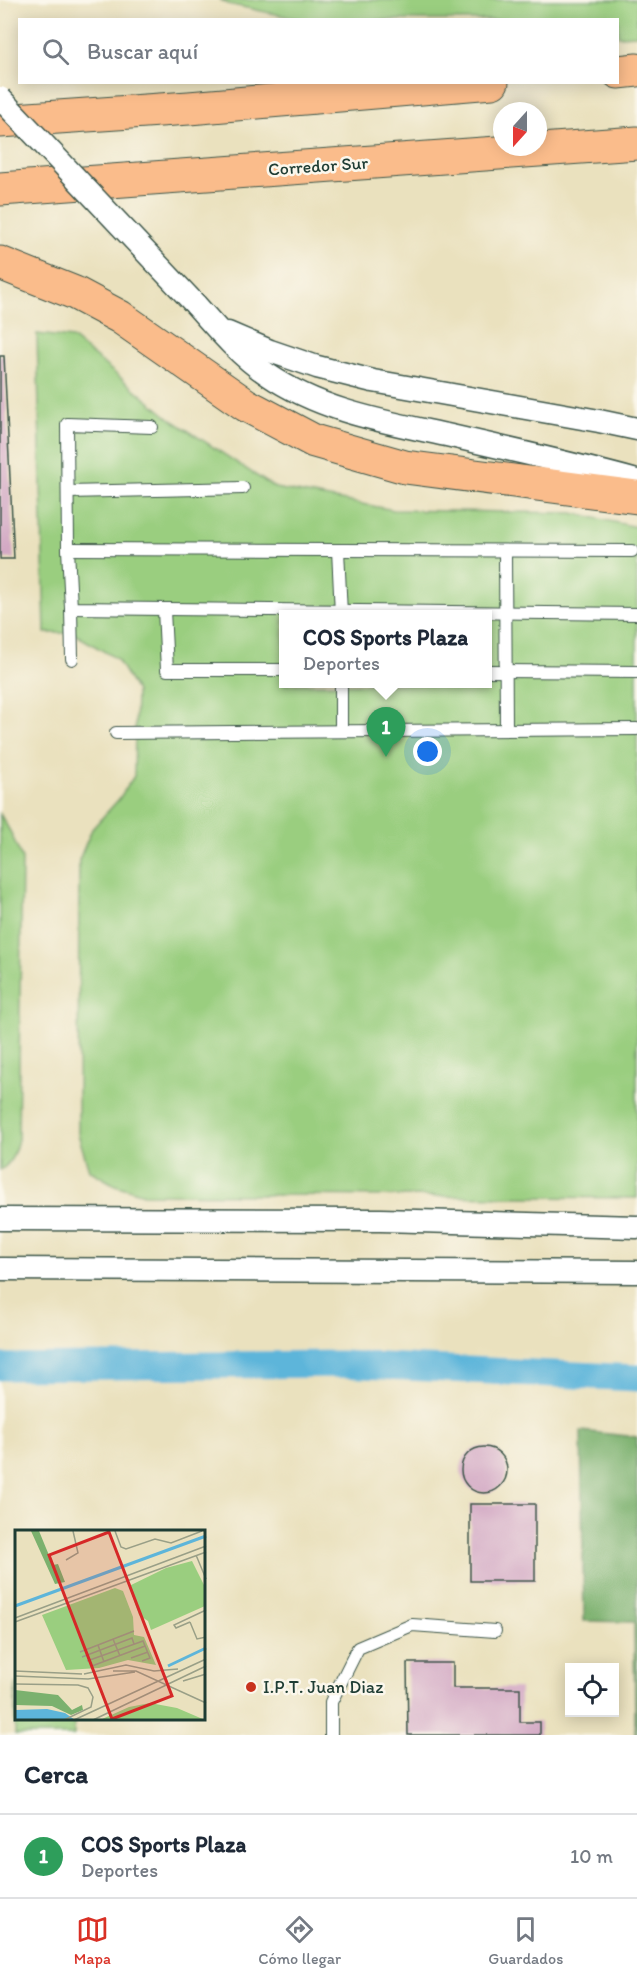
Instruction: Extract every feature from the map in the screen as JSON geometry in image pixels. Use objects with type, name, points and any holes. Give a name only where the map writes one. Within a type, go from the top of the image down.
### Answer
[{"type":"highway","points":[[619,72],[637,70]]},
{"type":"highway","points":[[0,121],[468,84]]},
{"type":"highway","points":[[0,109],[90,115]]},
{"type":"highway","name":"Corredor Sur","points":[[0,189],[637,143]]},
{"type":"highway","points":[[0,262],[75,293],[120,317],[246,405],[314,441],[405,467],[637,497]]},
{"type":"street","points":[[0,98],[217,329],[267,374],[315,401],[362,416],[528,453],[637,481]]},
{"type":"street","points":[[217,329],[317,367],[373,381],[637,429]]},
{"type":"street","points":[[0,1219],[381,1220],[637,1227]]},
{"type":"street","points":[[0,1269],[637,1272]]},
{"type":"lane","points":[[72,659],[67,424],[152,427]]},
{"type":"lane","points":[[68,492],[243,488]]},
{"type":"lane","points":[[68,549],[632,551]]},
{"type":"lane","points":[[338,550],[341,610]]},
{"type":"lane","points":[[505,551],[506,730]]},
{"type":"lane","points":[[71,608],[279,612]]},
{"type":"lane","points":[[164,610],[167,670],[279,670]]},
{"type":"lane","points":[[492,612],[637,614]]},
{"type":"lane","points":[[492,671],[637,672]]},
{"type":"lane","points":[[341,688],[341,731]]},
{"type":"lane","points":[[116,733],[637,729]]},
{"type":"lane","points":[[331,1735],[331,1702],[358,1648],[412,1625],[495,1631]]},
{"type":"green space","points":[[221,0],[637,0],[637,35],[619,36],[619,18],[294,18],[228,4]]},
{"type":"green space","points":[[37,334],[72,338],[172,420],[275,488],[394,510],[572,513],[637,527],[637,1198],[144,1194],[115,1185],[89,1170],[78,1134],[79,860],[92,829],[119,799],[134,776],[136,691],[117,659],[73,633],[45,633]]},
{"type":"green space","points":[[0,814],[22,859],[18,1139],[10,1161],[0,1170]]},
{"type":"green space","points":[[581,1431],[637,1437],[637,1735],[635,1735],[634,1622],[584,1621]]},
{"type":"green space","points":[[15,1720],[74,1720],[74,1735],[15,1735]]},
{"type":"building","points":[[0,356],[4,356],[14,559],[0,559]]},
{"type":"building","points":[[489,1447],[501,1453],[506,1461],[506,1479],[501,1487],[493,1492],[479,1493],[471,1490],[464,1483],[461,1465],[464,1457],[471,1450]]},
{"type":"building","points":[[470,1504],[535,1504],[535,1581],[470,1581]]},
{"type":"building","points":[[407,1663],[453,1663],[453,1688],[520,1688],[520,1722],[540,1722],[540,1735],[408,1735]]},
{"type":"waterway","points":[[0,1367],[341,1364],[637,1378]]},
{"type":"place","name":"COS Sports Plaza","points":[[386,757]]},
{"type":"place","name":"I.P.T. Juan Diaz","points":[[251,1687]]}]
